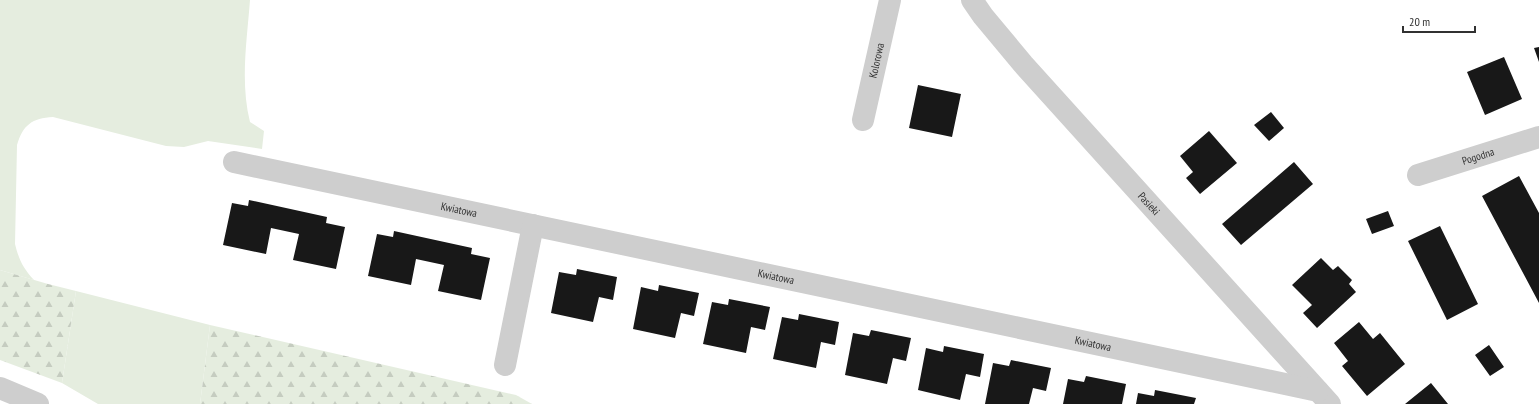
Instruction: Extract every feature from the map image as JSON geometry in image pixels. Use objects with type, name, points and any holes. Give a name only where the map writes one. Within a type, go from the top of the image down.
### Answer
[{"type":"street","name":"Kolorowa","points":[[863,120],[890,0]]},
{"type":"street","name":"Pasieki","points":[[972,0],[983,16],[1023,64],[1324,397]]},
{"type":"street","name":"Pogodna","points":[[1418,175],[1539,137]]},
{"type":"street","name":"Kwiatowa","points":[[234,162],[532,225],[1324,397]]},
{"type":"street","points":[[504,365],[532,225]]},
{"type":"street","points":[[0,388],[38,404]]},
{"type":"green space","points":[[0,0],[250,0],[245,61],[245,92],[250,122],[264,131],[262,149],[208,141],[184,147],[166,146],[53,117],[34,121],[22,132],[17,145],[15,244],[22,264],[34,280],[0,270]]},
{"type":"green space","points":[[0,270],[76,291],[62,383],[0,360]]},
{"type":"green space","points":[[76,291],[210,325],[200,404],[98,404],[62,383]]},
{"type":"green space","points":[[210,325],[516,395],[532,404],[200,404]]},
{"type":"building","points":[[1539,47],[1539,62],[1534,48]]},
{"type":"building","points":[[1504,57],[1522,99],[1485,115],[1467,72]]},
{"type":"building","points":[[918,85],[961,94],[952,137],[909,128]]},
{"type":"building","points":[[1271,112],[1284,128],[1269,141],[1254,125]]},
{"type":"building","points":[[1209,131],[1237,163],[1200,194],[1186,178],[1193,172],[1180,156]]},
{"type":"building","points":[[1294,162],[1313,184],[1241,245],[1222,224]]},
{"type":"building","points":[[1519,176],[1539,213],[1539,303],[1482,196]]},
{"type":"building","points":[[249,200],[327,217],[326,223],[345,227],[336,269],[293,260],[299,234],[271,228],[266,254],[223,245],[232,203],[248,206]]},
{"type":"building","points":[[1388,211],[1394,226],[1372,234],[1366,219]]},
{"type":"building","points":[[1440,226],[1478,304],[1447,320],[1408,241]]},
{"type":"building","points":[[394,231],[472,248],[471,254],[490,258],[481,300],[438,291],[444,265],[416,259],[411,285],[368,276],[377,234],[393,237]]},
{"type":"building","points":[[1321,258],[1333,270],[1338,266],[1352,280],[1349,284],[1356,292],[1317,328],[1303,313],[1312,305],[1292,285]]},
{"type":"building","points":[[577,269],[617,277],[613,300],[599,297],[593,322],[551,313],[559,272],[576,275]]},
{"type":"building","points":[[659,285],[699,293],[694,316],[681,313],[675,338],[633,329],[641,287],[658,291]]},
{"type":"building","points":[[729,299],[770,307],[765,330],[751,327],[746,353],[703,344],[712,302],[728,305]]},
{"type":"building","points":[[799,314],[839,322],[835,345],[821,342],[816,368],[773,359],[782,317],[798,320]]},
{"type":"building","points":[[1359,322],[1373,339],[1380,333],[1405,364],[1367,396],[1342,366],[1348,361],[1334,343]]},
{"type":"building","points":[[871,330],[911,338],[906,361],[893,358],[887,384],[845,375],[853,333],[869,336]]},
{"type":"building","points":[[1489,345],[1504,367],[1490,376],[1475,355]]},
{"type":"building","points":[[944,346],[984,354],[980,377],[966,374],[960,400],[918,390],[926,348],[943,352]]},
{"type":"building","points":[[1011,360],[1051,368],[1046,391],[1033,388],[1029,404],[985,404],[993,363],[1009,366]]},
{"type":"building","points":[[1086,376],[1126,384],[1122,404],[1063,404],[1068,379],[1084,382]]},
{"type":"building","points":[[1431,383],[1448,404],[1405,404]]},
{"type":"building","points":[[1155,390],[1196,398],[1194,404],[1136,404],[1138,393],[1154,396]]}]
